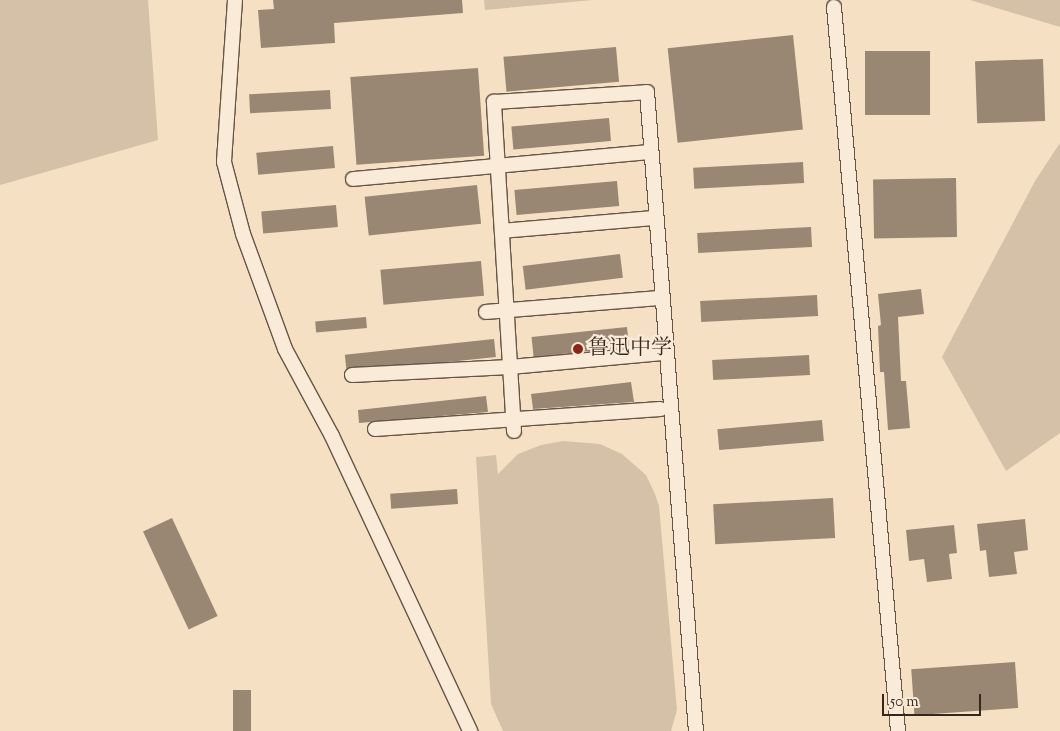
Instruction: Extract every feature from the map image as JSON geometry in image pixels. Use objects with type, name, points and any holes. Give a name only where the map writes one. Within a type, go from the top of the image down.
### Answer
[{"type":"street","points":[[236,0],[224,162],[243,234],[285,349],[332,436],[470,731]]},
{"type":"street","points":[[834,8],[898,731]]},
{"type":"street","points":[[514,425],[494,102],[647,92],[654,218],[696,731]]},
{"type":"street","points":[[353,179],[651,152]]},
{"type":"street","points":[[502,231],[654,218]]},
{"type":"street","points":[[486,312],[661,298]]},
{"type":"street","points":[[352,375],[510,368],[665,353]]},
{"type":"street","points":[[376,429],[514,425],[660,409]]},
{"type":"shaded area","points":[[0,0],[148,0],[158,140],[0,185]]},
{"type":"shaded area","points":[[484,0],[593,0],[485,10]]},
{"type":"shaded area","points":[[970,0],[1060,0],[1060,27]]},
{"type":"shaded area","points":[[1060,143],[1060,433],[1006,471],[942,357],[1035,181]]},
{"type":"shaded area","points":[[563,441],[600,444],[622,454],[646,475],[655,494],[659,506],[677,710],[671,731],[503,731],[491,704],[476,457],[496,455],[498,474],[518,454],[541,445]]},
{"type":"building","points":[[273,0],[462,0],[463,13],[334,23],[335,43],[261,48],[258,10],[274,9]]},
{"type":"building","points":[[793,35],[803,129],[678,143],[668,48]]},
{"type":"building","points":[[616,47],[619,82],[506,92],[503,57]]},
{"type":"building","points":[[865,51],[930,51],[930,115],[865,115]]},
{"type":"building","points":[[1043,59],[1045,121],[977,123],[975,61]]},
{"type":"building","points":[[478,68],[484,156],[356,165],[350,77]]},
{"type":"building","points":[[330,90],[331,109],[250,113],[249,94]]},
{"type":"building","points":[[609,118],[611,141],[513,149],[511,127]]},
{"type":"building","points":[[333,146],[335,168],[258,175],[256,153]]},
{"type":"building","points":[[803,162],[804,183],[694,189],[693,168]]},
{"type":"building","points":[[956,178],[957,237],[874,238],[873,179]]},
{"type":"building","points":[[617,181],[619,206],[517,215],[514,190]]},
{"type":"building","points":[[477,185],[481,224],[369,236],[365,197]]},
{"type":"building","points":[[336,205],[338,227],[263,233],[261,212]]},
{"type":"building","points":[[811,227],[812,247],[698,253],[697,233]]},
{"type":"building","points":[[620,254],[623,278],[526,290],[523,266]]},
{"type":"building","points":[[481,261],[484,296],[383,305],[380,270]]},
{"type":"building","points":[[921,289],[924,314],[898,317],[901,381],[906,381],[910,428],[888,430],[884,372],[880,372],[878,326],[881,325],[878,294]]},
{"type":"building","points":[[817,295],[818,316],[701,322],[700,301]]},
{"type":"building","points":[[366,317],[367,328],[316,332],[315,321]]},
{"type":"building","points":[[627,327],[629,347],[534,357],[532,337]]},
{"type":"building","points":[[494,339],[496,357],[347,373],[345,355]]},
{"type":"building","points":[[809,355],[810,375],[713,380],[712,360]]},
{"type":"building","points":[[631,382],[634,402],[533,409],[531,394]]},
{"type":"building","points":[[486,396],[488,412],[359,423],[358,410]]},
{"type":"building","points":[[822,420],[824,441],[719,450],[717,429]]},
{"type":"building","points":[[457,489],[458,504],[391,509],[390,494]]},
{"type":"building","points":[[833,498],[835,538],[715,544],[713,504]]},
{"type":"building","points":[[172,518],[218,616],[189,629],[143,532]]},
{"type":"building","points":[[1025,519],[1028,550],[1014,552],[1017,574],[989,577],[986,550],[980,551],[977,524]]},
{"type":"building","points":[[954,525],[957,553],[949,554],[952,579],[927,582],[924,559],[909,561],[906,530]]},
{"type":"building","points":[[1015,662],[1018,708],[914,715],[911,669]]},
{"type":"building","points":[[233,690],[251,690],[251,731],[233,731]]},
{"type":"place","name":"鲁迅中学","points":[[578,349]]}]
